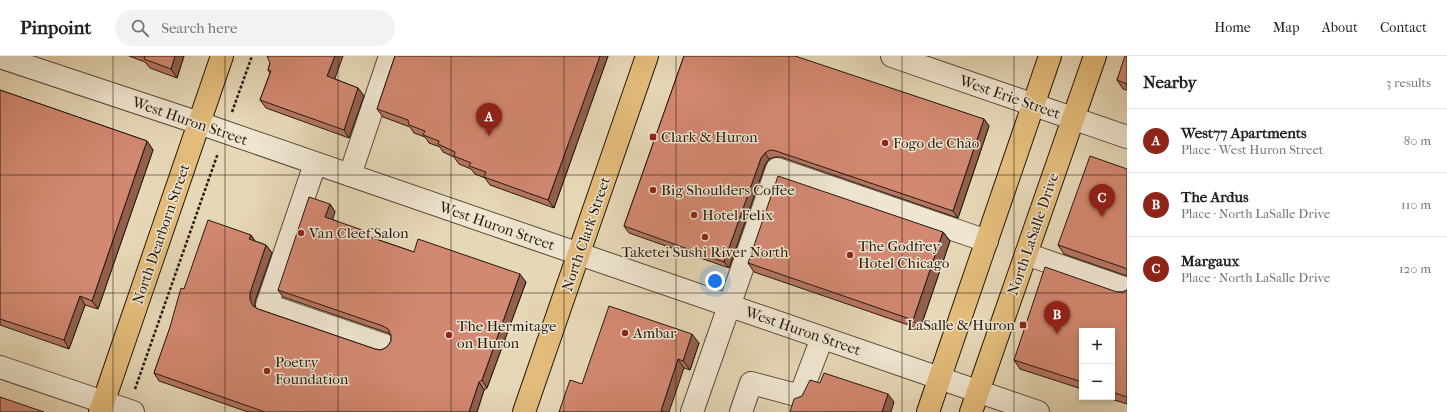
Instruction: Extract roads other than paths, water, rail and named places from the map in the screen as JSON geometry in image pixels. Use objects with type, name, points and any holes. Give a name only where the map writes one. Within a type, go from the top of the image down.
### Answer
[{"type":"main road","name":"North Dearborn Street","points":[[102,407],[222,56]]},
{"type":"main road","name":"North Clark Street","points":[[524,412],[647,56]]},
{"type":"main road","points":[[928,412],[1050,56]]},
{"type":"main road","name":"North LaSalle Drive","points":[[971,412],[1095,56]]},
{"type":"street","name":"West Huron Street","points":[[0,56],[226,132],[315,164],[1038,412]]},
{"type":"street","points":[[350,175],[390,56]]},
{"type":"street","name":"West Erie Street","points":[[892,56],[1127,137]]},
{"type":"street","points":[[315,164],[267,305],[384,345]]},
{"type":"street","points":[[692,412],[777,169],[987,241]]},
{"type":"street","points":[[1026,254],[1127,289]]},
{"type":"street","points":[[741,412],[751,383],[800,396],[822,338]]},
{"type":"street","points":[[0,367],[102,407],[130,411]]},
{"type":"place","name":"West77 Apartments","points":[[489,136]]},
{"type":"place","name":"Clark & Huron","points":[[653,137]]},
{"type":"place","name":"Fogo de Chão","points":[[885,143]]},
{"type":"place","name":"Big Shoulders Coffee","points":[[653,190]]},
{"type":"place","name":"Hotel Felix","points":[[694,215]]},
{"type":"place","name":"Margaux","points":[[1102,217]]},
{"type":"place","name":"Van Cleef Salon","points":[[301,233]]},
{"type":"place","name":"Taketei Sushi River North","points":[[705,237]]},
{"type":"place","name":"The Godfrey Hotel Chicago","points":[[850,255]]},
{"type":"place","name":"LaSalle & Huron","points":[[1023,325]]},
{"type":"place","name":"Ambar","points":[[625,333]]},
{"type":"place","name":"The Ardus","points":[[1057,334]]},
{"type":"place","name":"The Hermitage on Huron","points":[[449,335]]},
{"type":"place","name":"Poetry Foundation","points":[[267,371]]}]
